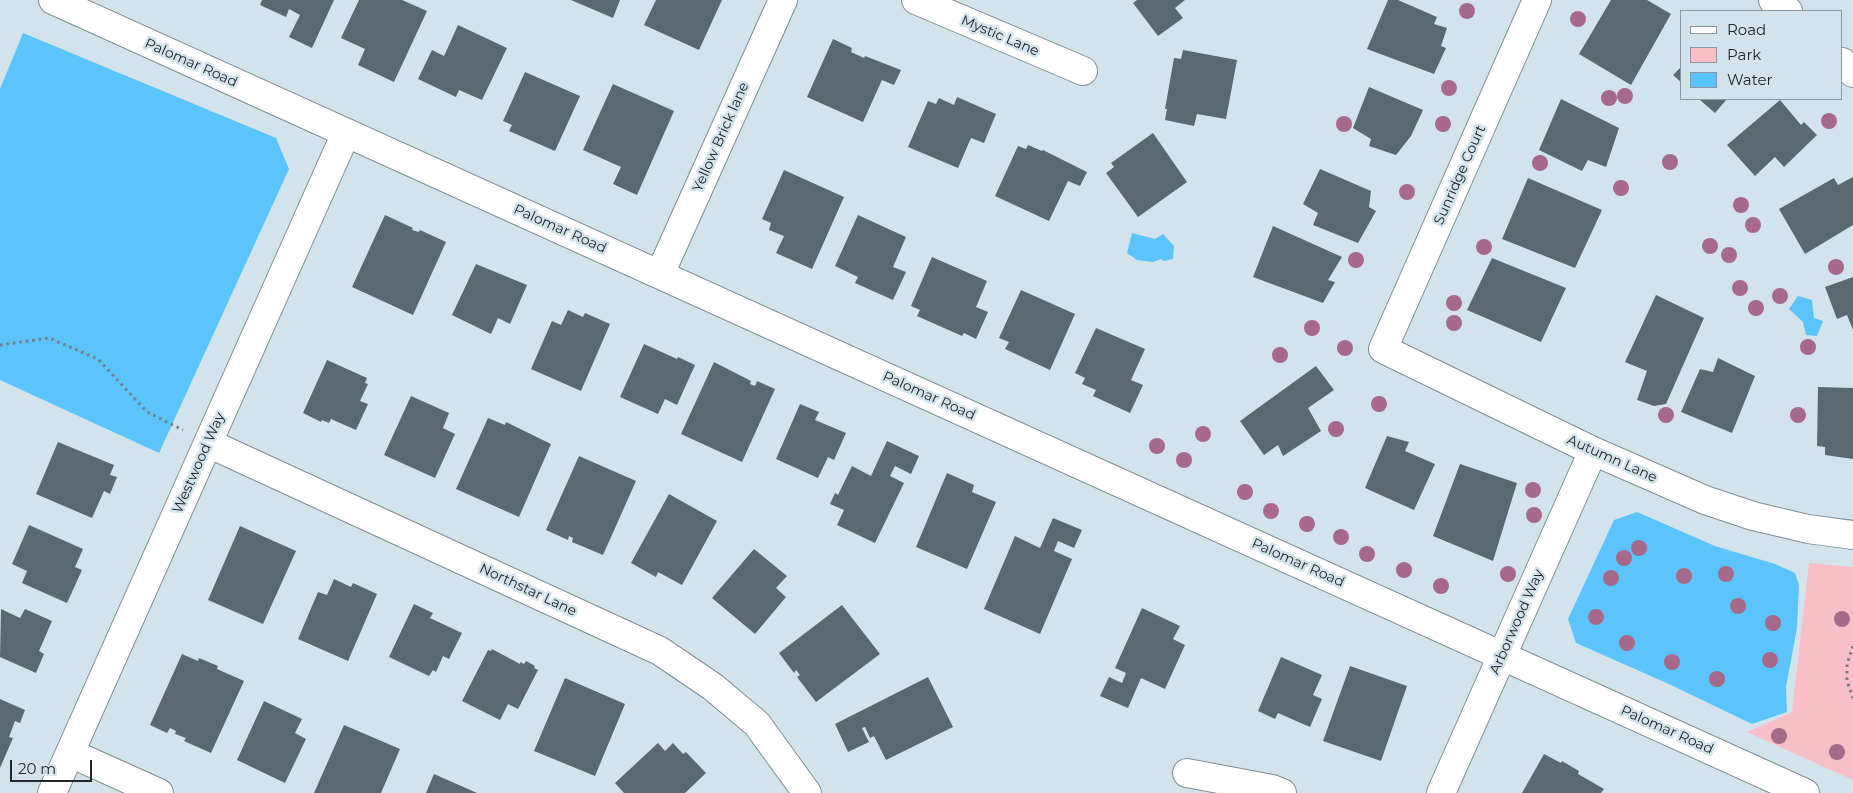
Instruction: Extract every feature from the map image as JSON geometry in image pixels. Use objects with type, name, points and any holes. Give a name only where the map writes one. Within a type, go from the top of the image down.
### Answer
[{"type":"street","name":"Palomar Road","points":[[53,0],[1805,793]]},
{"type":"street","name":"Yellow Brick lane","points":[[660,274],[783,0]]},
{"type":"street","name":"Mystic Lane","points":[[916,0],[1083,71]]},
{"type":"street","name":"Sunridge Court","points":[[1383,349],[1537,0]]},
{"type":"street","points":[[1773,0],[1787,10]]},
{"type":"street","points":[[1843,63],[1853,73]]},
{"type":"street","name":"Westwood Way","points":[[52,793],[346,133]]},
{"type":"street","name":"Autumn Lane","points":[[1383,349],[1593,451],[1705,500],[1753,516],[1808,529],[1853,535]]},
{"type":"street","name":"Northstar Lane","points":[[208,443],[660,651],[713,687],[757,724],[807,793]]},
{"type":"street","name":"Arborwood Way","points":[[1441,793],[1593,451]]},
{"type":"street","points":[[70,753],[159,793]]},
{"type":"street","points":[[1187,773],[1272,788],[1282,793]]},
{"type":"path","points":[[0,345],[49,338],[98,359],[147,412],[208,443]]},
{"type":"path","points":[[1853,646],[1847,664],[1847,681],[1853,698]]},
{"type":"green space","points":[[1809,563],[1853,567],[1853,780],[1747,732],[1792,712]]},
{"type":"water","points":[[23,33],[276,138],[289,169],[159,453],[0,380],[0,89]]},
{"type":"water","points":[[1132,233],[1155,239],[1163,234],[1174,246],[1173,259],[1164,261],[1161,259],[1153,262],[1137,260],[1127,253]]},
{"type":"water","points":[[1798,296],[1812,300],[1814,318],[1823,321],[1817,336],[1806,335],[1803,322],[1789,309]]},
{"type":"water","points":[[1637,512],[1715,546],[1775,564],[1795,573],[1799,585],[1797,628],[1786,687],[1787,712],[1752,724],[1671,685],[1576,643],[1568,619],[1614,520]]},
{"type":"building","points":[[262,0],[334,0],[312,48],[289,37],[300,15],[289,9],[286,17],[260,5]]},
{"type":"building","points":[[359,0],[402,0],[427,11],[394,82],[358,65],[365,49],[341,38]]},
{"type":"building","points":[[571,0],[620,0],[613,18]]},
{"type":"building","points":[[656,0],[722,0],[699,50],[644,25]]},
{"type":"building","points":[[1137,0],[1185,0],[1175,8],[1183,18],[1158,36],[1133,3]]},
{"type":"building","points":[[1388,0],[1398,0],[1437,17],[1434,24],[1447,28],[1441,46],[1446,48],[1434,74],[1367,49]]},
{"type":"building","points":[[1611,0],[1647,0],[1671,14],[1631,85],[1579,54]]},
{"type":"building","points":[[458,25],[507,48],[482,100],[459,90],[456,97],[418,79],[432,50],[444,56]]},
{"type":"building","points":[[833,39],[852,48],[851,52],[864,58],[865,56],[901,70],[894,85],[882,80],[863,122],[807,97]]},
{"type":"building","points":[[1183,50],[1237,60],[1226,119],[1197,114],[1194,126],[1165,120],[1167,109],[1165,109],[1174,58],[1181,59]]},
{"type":"building","points":[[1680,68],[1680,81],[1673,75]]},
{"type":"building","points":[[525,72],[580,96],[555,151],[509,131],[512,125],[503,121]]},
{"type":"building","points":[[613,84],[674,111],[637,195],[613,184],[621,167],[583,150]]},
{"type":"building","points":[[1369,87],[1423,110],[1411,136],[1396,155],[1369,146],[1371,139],[1353,128]]},
{"type":"building","points":[[957,97],[996,114],[984,143],[971,138],[958,168],[908,147],[928,101],[936,104],[939,98],[954,105]]},
{"type":"building","points":[[1561,99],[1619,128],[1606,167],[1588,160],[1582,171],[1539,150]]},
{"type":"building","points":[[1700,100],[1726,100],[1715,113]]},
{"type":"building","points":[[1780,100],[1801,125],[1804,122],[1817,135],[1784,167],[1775,157],[1755,176],[1727,145]]},
{"type":"building","points":[[1153,133],[1187,182],[1138,217],[1106,173],[1114,167],[1111,163]]},
{"type":"building","points":[[1028,145],[1043,150],[1087,172],[1080,186],[1068,181],[1049,221],[995,196],[1018,146],[1026,149]]},
{"type":"building","points":[[1320,169],[1371,191],[1369,207],[1376,211],[1358,243],[1313,225],[1318,213],[1303,204]]},
{"type":"building","points":[[784,170],[844,197],[812,269],[776,253],[784,236],[769,230],[771,223],[762,219]]},
{"type":"building","points":[[1853,177],[1853,225],[1805,254],[1779,209],[1834,178],[1838,185]]},
{"type":"building","points":[[1528,178],[1602,210],[1575,268],[1502,239]]},
{"type":"building","points":[[385,215],[413,228],[412,230],[419,232],[420,230],[446,242],[413,315],[352,287]]},
{"type":"building","points":[[858,215],[906,237],[893,267],[906,272],[893,300],[855,283],[858,277],[835,266]]},
{"type":"building","points":[[1273,226],[1342,257],[1328,280],[1335,282],[1323,303],[1253,277]]},
{"type":"building","points":[[932,257],[987,281],[976,307],[988,312],[976,339],[964,333],[962,336],[917,316],[920,310],[911,306]]},
{"type":"building","points":[[1492,258],[1566,288],[1541,342],[1467,310]]},
{"type":"building","points":[[476,264],[527,285],[510,324],[498,318],[491,334],[452,315]]},
{"type":"building","points":[[1853,277],[1853,330],[1847,315],[1837,319],[1825,287]]},
{"type":"building","points":[[1021,290],[1075,314],[1050,370],[1005,349],[1009,342],[999,338]]},
{"type":"building","points":[[1656,295],[1704,318],[1666,404],[1654,406],[1637,400],[1647,371],[1625,362]]},
{"type":"building","points":[[568,310],[583,317],[585,313],[610,324],[581,391],[531,369],[552,321],[561,325]]},
{"type":"building","points":[[1096,328],[1145,349],[1131,380],[1143,385],[1130,413],[1093,396],[1096,390],[1082,384],[1085,378],[1075,373]]},
{"type":"building","points":[[644,344],[695,365],[677,405],[665,399],[658,414],[620,397]]},
{"type":"building","points":[[1718,358],[1755,376],[1732,433],[1681,412],[1700,369],[1713,372]]},
{"type":"building","points":[[327,360],[367,378],[365,383],[368,384],[360,401],[368,404],[356,430],[331,419],[329,423],[322,420],[321,422],[303,413]]},
{"type":"building","points":[[714,362],[751,381],[750,384],[755,386],[757,381],[775,389],[742,462],[681,434]]},
{"type":"building","points":[[1316,366],[1334,390],[1308,408],[1321,431],[1283,456],[1278,445],[1264,455],[1240,421]]},
{"type":"building","points":[[1818,387],[1853,388],[1853,459],[1825,455],[1825,447],[1817,446]]},
{"type":"building","points":[[411,396],[449,413],[443,428],[455,434],[435,478],[384,455]]},
{"type":"building","points":[[800,404],[819,412],[815,420],[846,433],[834,460],[828,457],[818,478],[776,459]]},
{"type":"building","points":[[488,418],[505,425],[506,422],[551,444],[519,517],[456,489]]},
{"type":"building","points":[[1387,436],[1409,442],[1405,451],[1435,464],[1414,510],[1365,488]]},
{"type":"building","points":[[887,441],[919,456],[911,474],[895,466],[890,476],[904,483],[875,543],[837,525],[844,510],[830,504],[835,493],[838,495],[852,466],[871,476]]},
{"type":"building","points":[[58,442],[114,465],[110,475],[117,477],[110,494],[104,491],[92,518],[36,494]]},
{"type":"building","points":[[579,456],[636,481],[603,555],[572,542],[573,538],[569,536],[568,540],[546,530]]},
{"type":"building","points":[[1460,464],[1517,483],[1493,561],[1433,536]]},
{"type":"building","points":[[947,473],[974,485],[972,492],[996,502],[967,569],[916,547]]},
{"type":"building","points":[[669,494],[717,521],[682,585],[658,572],[656,577],[631,563]]},
{"type":"building","points":[[1053,518],[1082,530],[1074,548],[1058,541],[1054,551],[1072,559],[1040,634],[984,609],[1015,536],[1040,548]]},
{"type":"building","points":[[29,525],[83,549],[75,567],[82,570],[67,603],[22,583],[27,571],[12,564]]},
{"type":"building","points":[[240,526],[296,551],[263,624],[208,600]]},
{"type":"building","points":[[754,549],[787,576],[776,588],[786,597],[755,634],[712,598]]},
{"type":"building","points":[[334,579],[351,587],[353,583],[377,594],[348,661],[298,639],[318,592],[327,595]]},
{"type":"building","points":[[414,604],[433,613],[430,618],[462,633],[449,659],[443,656],[436,672],[433,670],[429,676],[389,657]]},
{"type":"building","points":[[842,605],[880,654],[816,702],[797,677],[800,675],[796,670],[794,673],[779,653]]},
{"type":"building","points":[[1142,608],[1180,626],[1173,639],[1185,645],[1165,689],[1141,678],[1128,708],[1100,696],[1109,677],[1122,683],[1126,673],[1115,668]]},
{"type":"building","points":[[1,609],[20,618],[25,609],[52,621],[39,651],[44,654],[36,673],[0,657]]},
{"type":"building","points":[[492,649],[520,664],[520,662],[524,664],[526,661],[538,670],[518,709],[508,704],[500,720],[462,701],[488,650],[491,651]]},
{"type":"building","points":[[182,654],[198,661],[199,658],[218,666],[217,669],[244,681],[211,753],[184,741],[186,738],[175,734],[176,731],[170,728],[167,733],[150,725]]},
{"type":"building","points":[[1281,657],[1322,675],[1313,695],[1322,699],[1310,727],[1278,713],[1275,719],[1258,711]]},
{"type":"building","points":[[1350,666],[1407,686],[1381,761],[1323,741]]},
{"type":"building","points":[[928,677],[953,727],[886,760],[874,736],[870,738],[865,727],[862,728],[869,742],[848,752],[835,724]]},
{"type":"building","points":[[565,678],[625,704],[595,776],[534,751]]},
{"type":"building","points":[[0,699],[25,710],[20,723],[15,721],[9,737],[13,738],[0,768]]},
{"type":"building","points":[[264,701],[302,719],[295,733],[306,739],[285,783],[237,760]]},
{"type":"building","points":[[344,725],[400,749],[381,793],[314,793]]},
{"type":"building","points":[[658,743],[665,751],[673,743],[683,754],[686,752],[706,773],[685,793],[624,793],[615,783]]},
{"type":"building","points":[[1544,754],[1561,763],[1562,761],[1579,771],[1578,774],[1604,789],[1601,793],[1522,793]]},
{"type":"building","points":[[434,774],[477,793],[426,793]]}]
